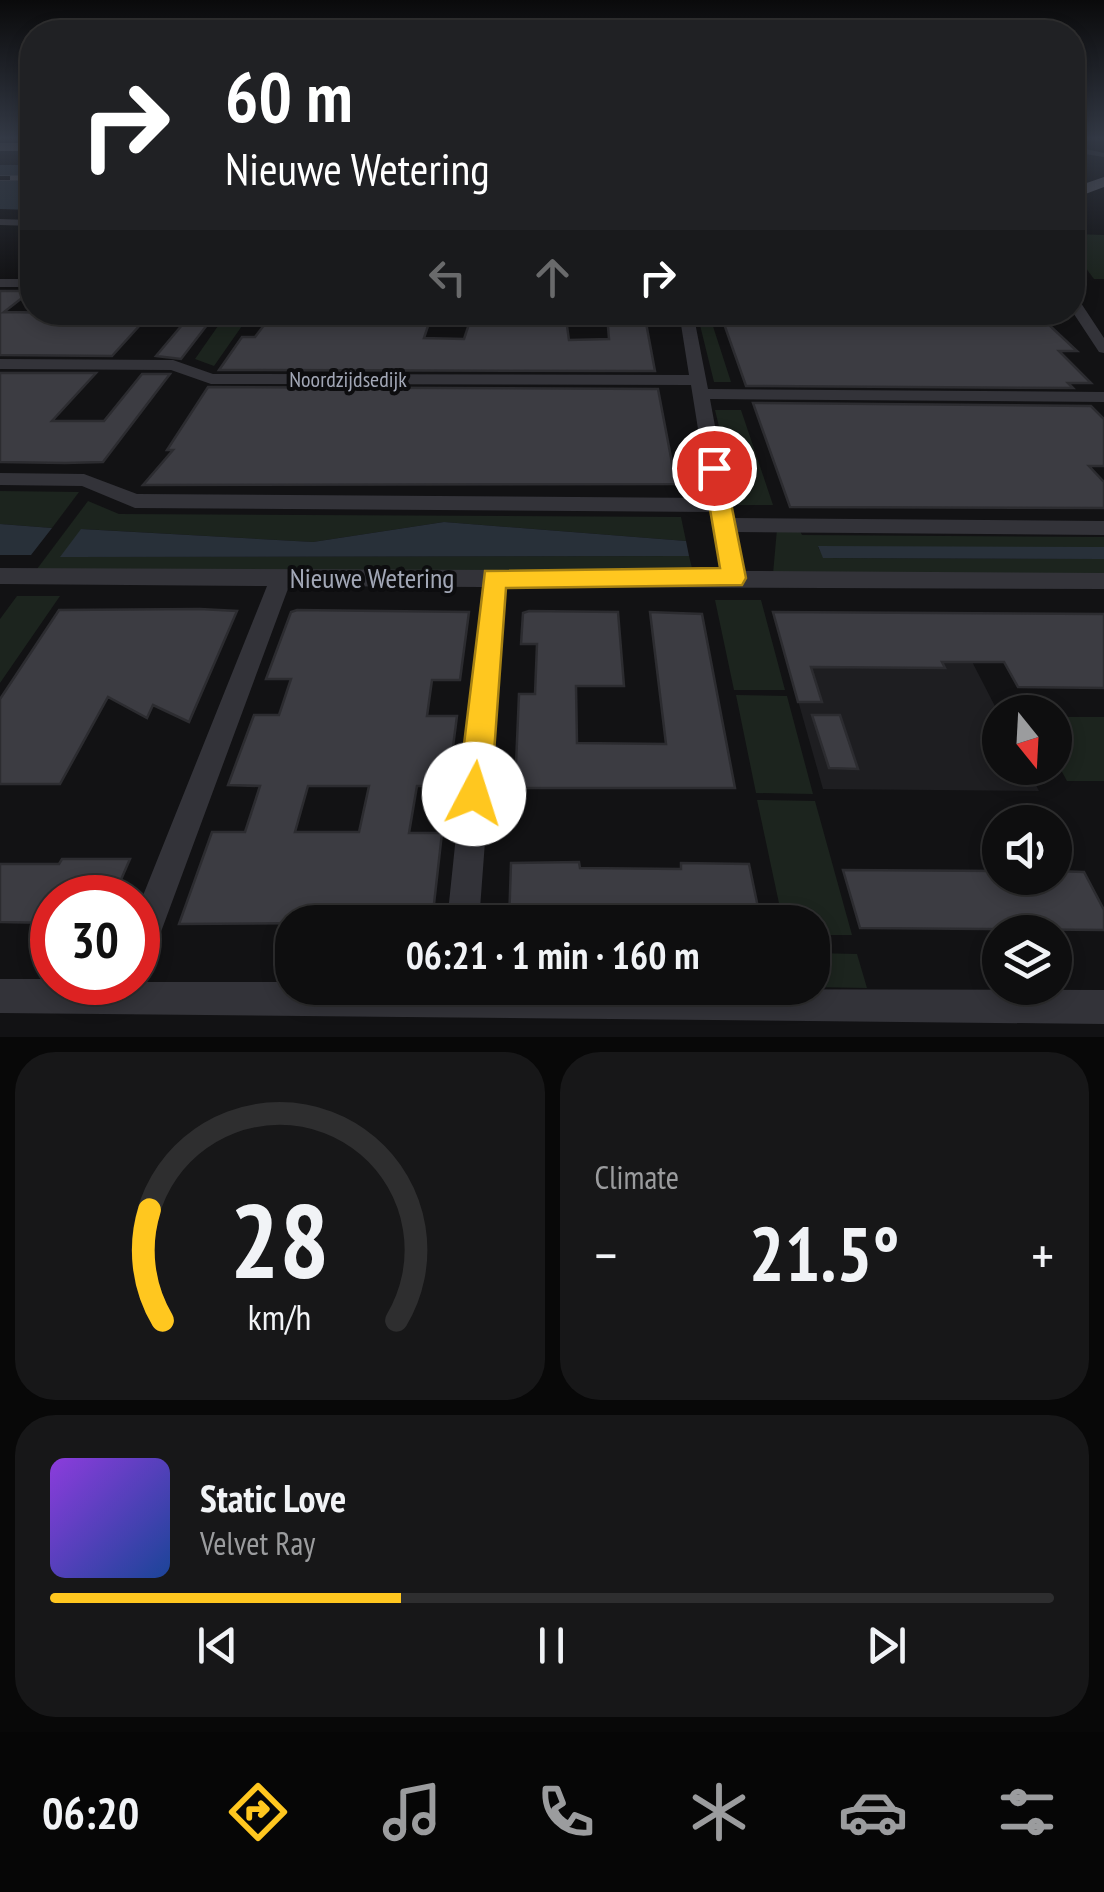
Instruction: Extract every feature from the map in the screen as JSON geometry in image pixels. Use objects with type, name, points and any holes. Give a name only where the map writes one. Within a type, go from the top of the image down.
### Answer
[{"type":"street","points":[[1085,321],[1104,349]]},
{"type":"street","points":[[688,325],[734,578]]},
{"type":"street","name":"Noordzijdsedijk","points":[[0,364],[173,364],[211,378],[1104,397]]},
{"type":"street","points":[[0,479],[84,480],[135,501],[1104,528]]},
{"type":"street","name":"Nieuwe Wetering","points":[[0,576],[1104,582]]},
{"type":"street","points":[[160,891],[281,577]]},
{"type":"street","points":[[465,905],[494,578]]},
{"type":"street","points":[[160,990],[275,991]]},
{"type":"street","points":[[0,996],[30,994]]},
{"type":"street","points":[[830,1004],[1104,1007]]},
{"type":"shaded area","points":[[0,185],[20,185],[20,210],[0,209]]},
{"type":"shaded area","points":[[1085,234],[1104,235],[1104,279],[1094,279],[1085,267]]},
{"type":"shaded area","points":[[219,325],[243,325],[214,366],[195,359]]},
{"type":"shaded area","points":[[700,325],[713,325],[731,382],[714,382]]},
{"type":"shaded area","points":[[715,410],[741,410],[773,505],[738,505]]},
{"type":"shaded area","points":[[0,491],[79,492],[52,528],[0,524]]},
{"type":"shaded area","points":[[88,501],[119,514],[681,517],[686,541],[444,522],[313,542],[82,529],[61,557],[689,556],[693,572],[37,569]]},
{"type":"shaded area","points":[[444,522],[686,541],[689,556],[60,557],[81,529],[313,542]]},
{"type":"shaded area","points":[[0,524],[52,528],[31,555],[0,555]]},
{"type":"shaded area","points":[[777,529],[799,529],[802,535],[1104,537],[1104,547],[818,547],[824,558],[1104,559],[1104,576],[773,574]]},
{"type":"shaded area","points":[[818,546],[1104,547],[1104,559],[823,558]]},
{"type":"shaded area","points":[[17,596],[60,596],[0,683],[0,619]]},
{"type":"shaded area","points":[[715,600],[761,600],[785,690],[734,690]]},
{"type":"shaded area","points":[[773,612],[947,613],[989,695],[982,695],[982,785],[1036,785],[1039,791],[823,789]]},
{"type":"shaded area","points":[[736,695],[787,696],[813,794],[756,793]]},
{"type":"shaded area","points":[[1072,717],[1104,717],[1104,781],[1072,781]]},
{"type":"shaded area","points":[[757,800],[815,801],[852,935],[830,935],[830,905],[779,905]]},
{"type":"shaded area","points":[[830,953],[857,954],[867,988],[830,987]]},
{"type":"building","points":[[0,291],[20,291],[20,300],[4,312],[20,312],[20,325],[140,325],[112,356],[0,355]]},
{"type":"building","points":[[182,325],[207,325],[181,359],[156,356]]},
{"type":"building","points":[[264,325],[428,325],[424,338],[464,339],[469,325],[567,325],[569,340],[609,339],[608,325],[646,325],[655,371],[219,370],[242,337],[255,337]]},
{"type":"building","points":[[724,325],[1049,325],[1077,351],[1059,351],[1091,383],[1068,383],[1073,388],[746,386]]},
{"type":"building","points":[[0,373],[96,373],[52,421],[104,421],[142,374],[170,374],[103,462],[65,463],[0,462]]},
{"type":"building","points":[[208,387],[658,389],[676,484],[143,485],[173,450],[167,450]]},
{"type":"building","points":[[753,403],[1091,406],[1104,419],[1104,466],[1089,466],[1104,482],[1104,508],[790,507]]},
{"type":"building","points":[[59,610],[237,611],[189,722],[153,705],[147,718],[108,697],[60,784],[0,784],[0,699]]},
{"type":"building","points":[[297,610],[469,612],[460,680],[432,680],[427,716],[457,716],[448,786],[417,786],[409,833],[442,833],[434,905],[275,905],[275,923],[179,924],[212,832],[245,832],[260,786],[228,785],[254,715],[279,715],[291,679],[266,679],[291,612]],"holes":[[[308,786],[369,786],[359,832],[295,832]]]},
{"type":"building","points":[[618,612],[624,686],[576,686],[577,743],[666,744],[650,612],[702,614],[735,788],[515,788],[519,694],[535,694],[537,644],[521,644],[523,613]]},
{"type":"building","points":[[773,612],[1104,614],[1104,688],[1018,687],[1004,662],[942,662],[945,668],[811,667],[822,702],[798,702]]},
{"type":"building","points":[[812,715],[840,715],[858,769],[829,768]]},
{"type":"building","points":[[62,859],[130,859],[123,875],[30,875],[30,923],[0,922],[0,864],[59,864]]},
{"type":"building","points":[[579,862],[580,868],[681,869],[681,863],[749,864],[757,905],[510,905],[511,863]]},
{"type":"building","points":[[843,870],[982,871],[982,895],[1072,895],[1072,872],[1084,872],[1104,910],[1104,930],[1072,930],[1072,915],[982,915],[982,929],[860,928]]},
{"type":"route","points":[[474,794],[494,578],[734,578],[714,468]]}]
